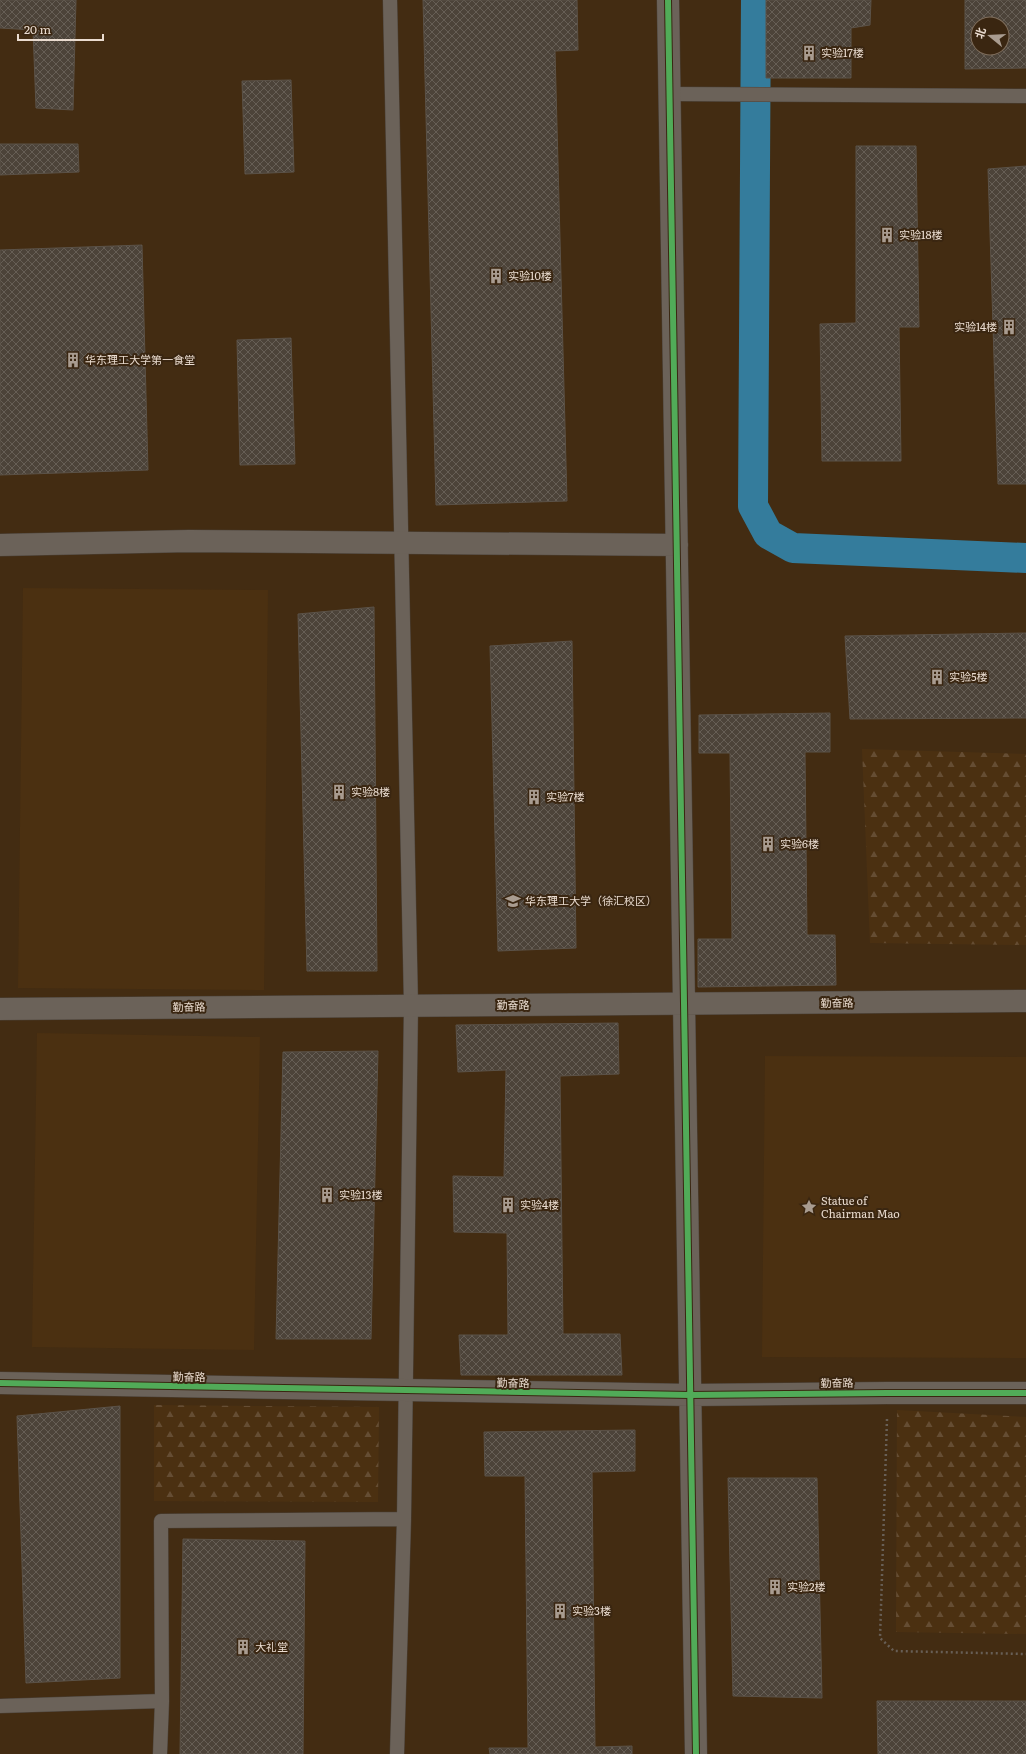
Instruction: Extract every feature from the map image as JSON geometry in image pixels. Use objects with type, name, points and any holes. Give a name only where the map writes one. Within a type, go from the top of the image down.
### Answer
[{"type":"street","points":[[668,0],[696,1754]]},
{"type":"street","points":[[0,546],[190,541],[677,545]]},
{"type":"street","name":"勤奋路","points":[[0,1009],[1026,1001]]},
{"type":"street","name":"勤奋路","points":[[0,1383],[690,1395],[1026,1393]]},
{"type":"lane","points":[[390,0],[410,1005],[404,1519],[397,1754]]},
{"type":"lane","points":[[670,94],[1026,96]]},
{"type":"lane","points":[[160,1754],[162,1701],[161,1521],[404,1519]]},
{"type":"lane","points":[[0,1706],[162,1701]]},
{"type":"path","points":[[888,1393],[880,1638],[894,1651],[1026,1654]]},
{"type":"shaded area","name":"华东理工大学（徐汇校区）","points":[[0,0],[1026,0],[1026,1754],[0,1754]]},
{"type":"green space","points":[[23,588],[268,590],[264,990],[18,988]]},
{"type":"green space","points":[[862,749],[1026,754],[1026,945],[870,943]]},
{"type":"green space","points":[[37,1033],[260,1037],[254,1350],[32,1347]]},
{"type":"green space","points":[[765,1056],[1026,1057],[1026,1358],[762,1357]]},
{"type":"green space","points":[[154,1405],[379,1407],[378,1502],[154,1501]]},
{"type":"green space","points":[[897,1410],[1026,1417],[1026,1634],[896,1632]]},
{"type":"building","points":[[0,0],[76,0],[73,110],[36,108],[33,30],[0,28]]},
{"type":"building","name":"实验10楼","points":[[423,0],[577,0],[578,50],[555,51],[567,501],[436,505]]},
{"type":"building","name":"实验17楼","points":[[766,0],[871,0],[870,25],[851,28],[851,78],[766,78]]},
{"type":"building","points":[[965,0],[1026,0],[1026,68],[965,69]]},
{"type":"building","points":[[291,80],[294,172],[245,174],[242,81]]},
{"type":"building","points":[[0,144],[78,144],[79,172],[0,175]]},
{"type":"building","name":"实验18楼","points":[[856,146],[916,146],[919,327],[899,327],[901,461],[822,461],[820,324],[856,323]]},
{"type":"building","name":"实验14楼","points":[[1026,166],[1026,484],[998,484],[988,169]]},
{"type":"building","name":"华东理工大学第一食堂","points":[[142,245],[148,470],[0,475],[0,250]]},
{"type":"building","points":[[291,338],[295,464],[240,465],[237,340]]},
{"type":"building","name":"实验8楼","points":[[374,607],[377,971],[307,971],[298,614]]},
{"type":"building","name":"实验5楼","points":[[1026,633],[1026,718],[850,719],[845,636]]},
{"type":"building","name":"实验7楼","points":[[572,641],[576,948],[498,951],[490,646]]},
{"type":"building","name":"实验6楼","points":[[830,713],[830,752],[805,752],[807,935],[835,935],[836,985],[698,987],[698,939],[732,939],[730,753],[699,753],[699,715]]},
{"type":"building","name":"实验4楼","points":[[618,1023],[619,1074],[560,1076],[563,1334],[620,1334],[622,1375],[461,1375],[459,1335],[508,1335],[507,1233],[454,1232],[453,1176],[504,1177],[506,1070],[458,1072],[456,1025]]},
{"type":"building","name":"实验13楼","points":[[378,1051],[371,1339],[276,1339],[283,1052]]},
{"type":"building","points":[[120,1406],[120,1678],[26,1683],[17,1416]]},
{"type":"building","name":"实验3楼","points":[[635,1430],[635,1471],[592,1472],[595,1747],[632,1746],[632,1754],[490,1754],[489,1748],[528,1748],[525,1476],[485,1476],[484,1432]]},
{"type":"building","name":"实验2楼","points":[[728,1478],[817,1478],[822,1698],[733,1696]]},
{"type":"building","name":"大礼堂","points":[[183,1539],[305,1541],[303,1754],[180,1754]]},
{"type":"building","points":[[877,1701],[1026,1701],[1026,1754],[878,1754]]},
{"type":"waterway","points":[[756,0],[753,506],[768,534],[793,548],[1026,558]]},
{"type":"cycle path","points":[[668,0],[696,1754]]},
{"type":"cycle path","points":[[0,1383],[690,1395],[1026,1393]]},
{"type":"place","name":"实验17楼","points":[[809,53]]},
{"type":"place","name":"实验18楼","points":[[887,235]]},
{"type":"place","name":"实验10楼","points":[[496,276]]},
{"type":"place","name":"实验14楼","points":[[1009,327]]},
{"type":"place","name":"华东理工大学第一食堂","points":[[73,360]]},
{"type":"place","name":"实验5楼","points":[[937,677]]},
{"type":"place","name":"实验8楼","points":[[339,792]]},
{"type":"place","name":"实验7楼","points":[[534,797]]},
{"type":"place","name":"实验6楼","points":[[768,844]]},
{"type":"place","name":"华东理工大学（徐汇校区）","points":[[513,901]]},
{"type":"place","name":"实验13楼","points":[[327,1195]]},
{"type":"place","name":"实验4楼","points":[[508,1205]]},
{"type":"place","name":"Statue of Chairman Mao","points":[[809,1207]]},
{"type":"place","name":"实验2楼","points":[[775,1587]]},
{"type":"place","name":"实验3楼","points":[[560,1611]]},
{"type":"place","name":"大礼堂","points":[[243,1647]]}]
